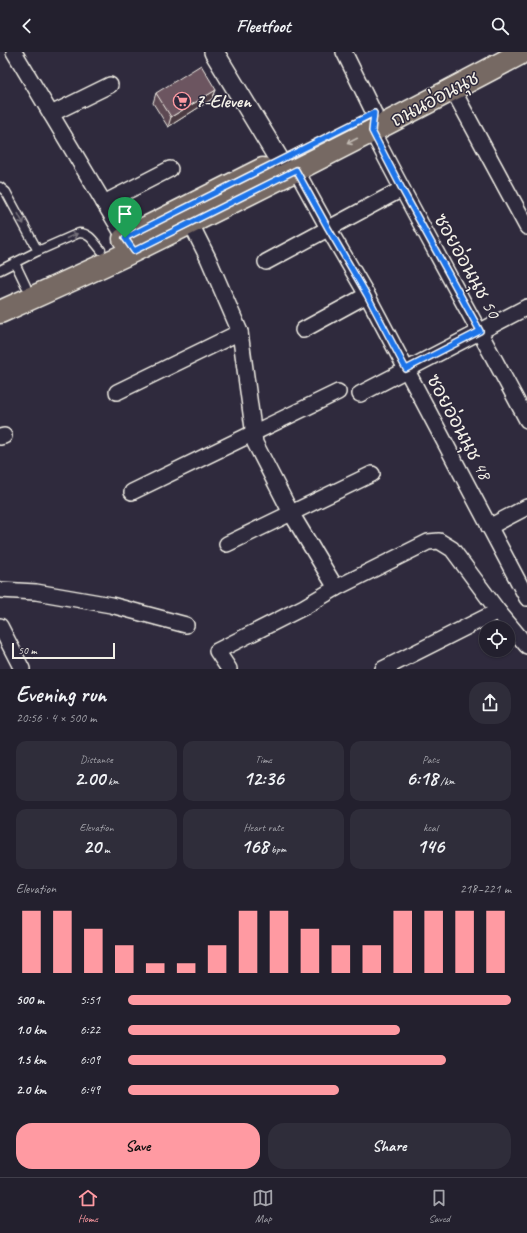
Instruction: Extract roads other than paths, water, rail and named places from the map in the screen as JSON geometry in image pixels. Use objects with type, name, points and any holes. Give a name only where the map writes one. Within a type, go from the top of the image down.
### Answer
[{"type":"main road","name":"ถนนอ่อนนุช","points":[[450,83],[494,52]]},
{"type":"main road","name":"ถนนอ่อนนุช","points":[[0,312],[129,244],[450,83],[523,52]]},
{"type":"main road","name":"ถนนอ่อนนุช","points":[[0,298],[101,250],[129,244]]},
{"type":"street","points":[[14,52],[129,244]]},
{"type":"street","points":[[214,52],[288,165]]},
{"type":"street","name":"ซอยอ่อนนุช 50","points":[[344,52],[402,189],[527,420]]},
{"type":"street","points":[[450,83],[527,227]]},
{"type":"street","points":[[51,114],[110,85]]},
{"type":"street","name":"ซอยอ่อนนุช 48","points":[[288,165],[328,228],[367,295],[527,598]]},
{"type":"street","points":[[104,203],[170,169]]},
{"type":"street","points":[[266,262],[402,189]]},
{"type":"street","points":[[187,215],[208,258],[240,332],[255,442],[291,513],[336,588]]},
{"type":"street","points":[[303,330],[367,295]]},
{"type":"street","points":[[360,394],[527,307]]},
{"type":"street","points":[[117,392],[240,332]]},
{"type":"street","points":[[132,492],[338,392]]},
{"type":"street","points":[[227,544],[372,474]]},
{"type":"street","points":[[489,526],[527,507]]},
{"type":"street","points":[[229,669],[217,651],[304,607],[336,588],[428,542],[439,541],[452,548],[498,611],[527,646]]},
{"type":"street","points":[[0,590],[36,592],[104,604],[186,625]]},
{"type":"street","points":[[383,669],[498,611]]},
{"type":"street","points":[[0,626],[6,653],[22,669]]},
{"type":"lane","points":[[0,187],[6,192],[38,251]]},
{"type":"lane","points":[[0,270],[78,233],[85,233],[101,250]]},
{"type":"lane","points":[[15,263],[26,286]]},
{"type":"place","name":"7-Eleven","points":[[182,101]]}]
